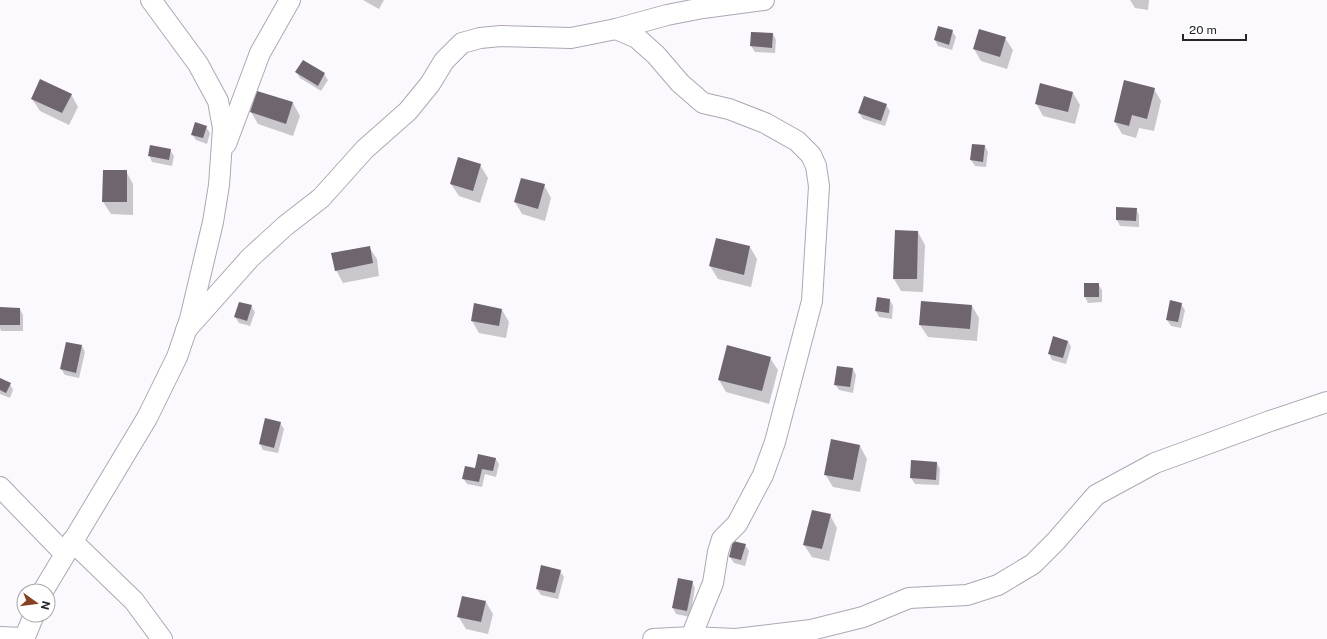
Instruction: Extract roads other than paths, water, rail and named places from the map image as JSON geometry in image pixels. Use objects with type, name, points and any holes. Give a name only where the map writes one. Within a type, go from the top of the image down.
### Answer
[{"type":"street","points":[[48,583],[148,418],[177,357],[190,319],[213,222],[222,158],[223,128],[218,101],[198,64],[151,0]]},
{"type":"street","points":[[222,158],[260,53],[290,0]]},
{"type":"street","points":[[186,330],[250,258],[285,226],[321,198],[366,149],[408,111],[430,84],[444,61],[462,44],[480,38],[501,36],[571,38],[616,29],[667,15],[703,8],[764,0]]},
{"type":"street","points":[[616,29],[637,38],[656,55],[680,83],[702,103],[729,109],[765,123],[797,141],[811,155],[816,166],[819,186],[812,301],[782,419],[763,475],[737,524],[722,539],[718,552],[713,583],[691,637]]},
{"type":"street","points":[[653,639],[691,637],[736,639],[811,630],[863,617],[909,598],[967,595],[998,585],[1033,564],[1056,541],[1096,495],[1155,463],[1327,402]]},
{"type":"street","points":[[0,487],[134,601],[162,639]]},
{"type":"street","points":[[0,637],[24,638],[31,623]]}]
